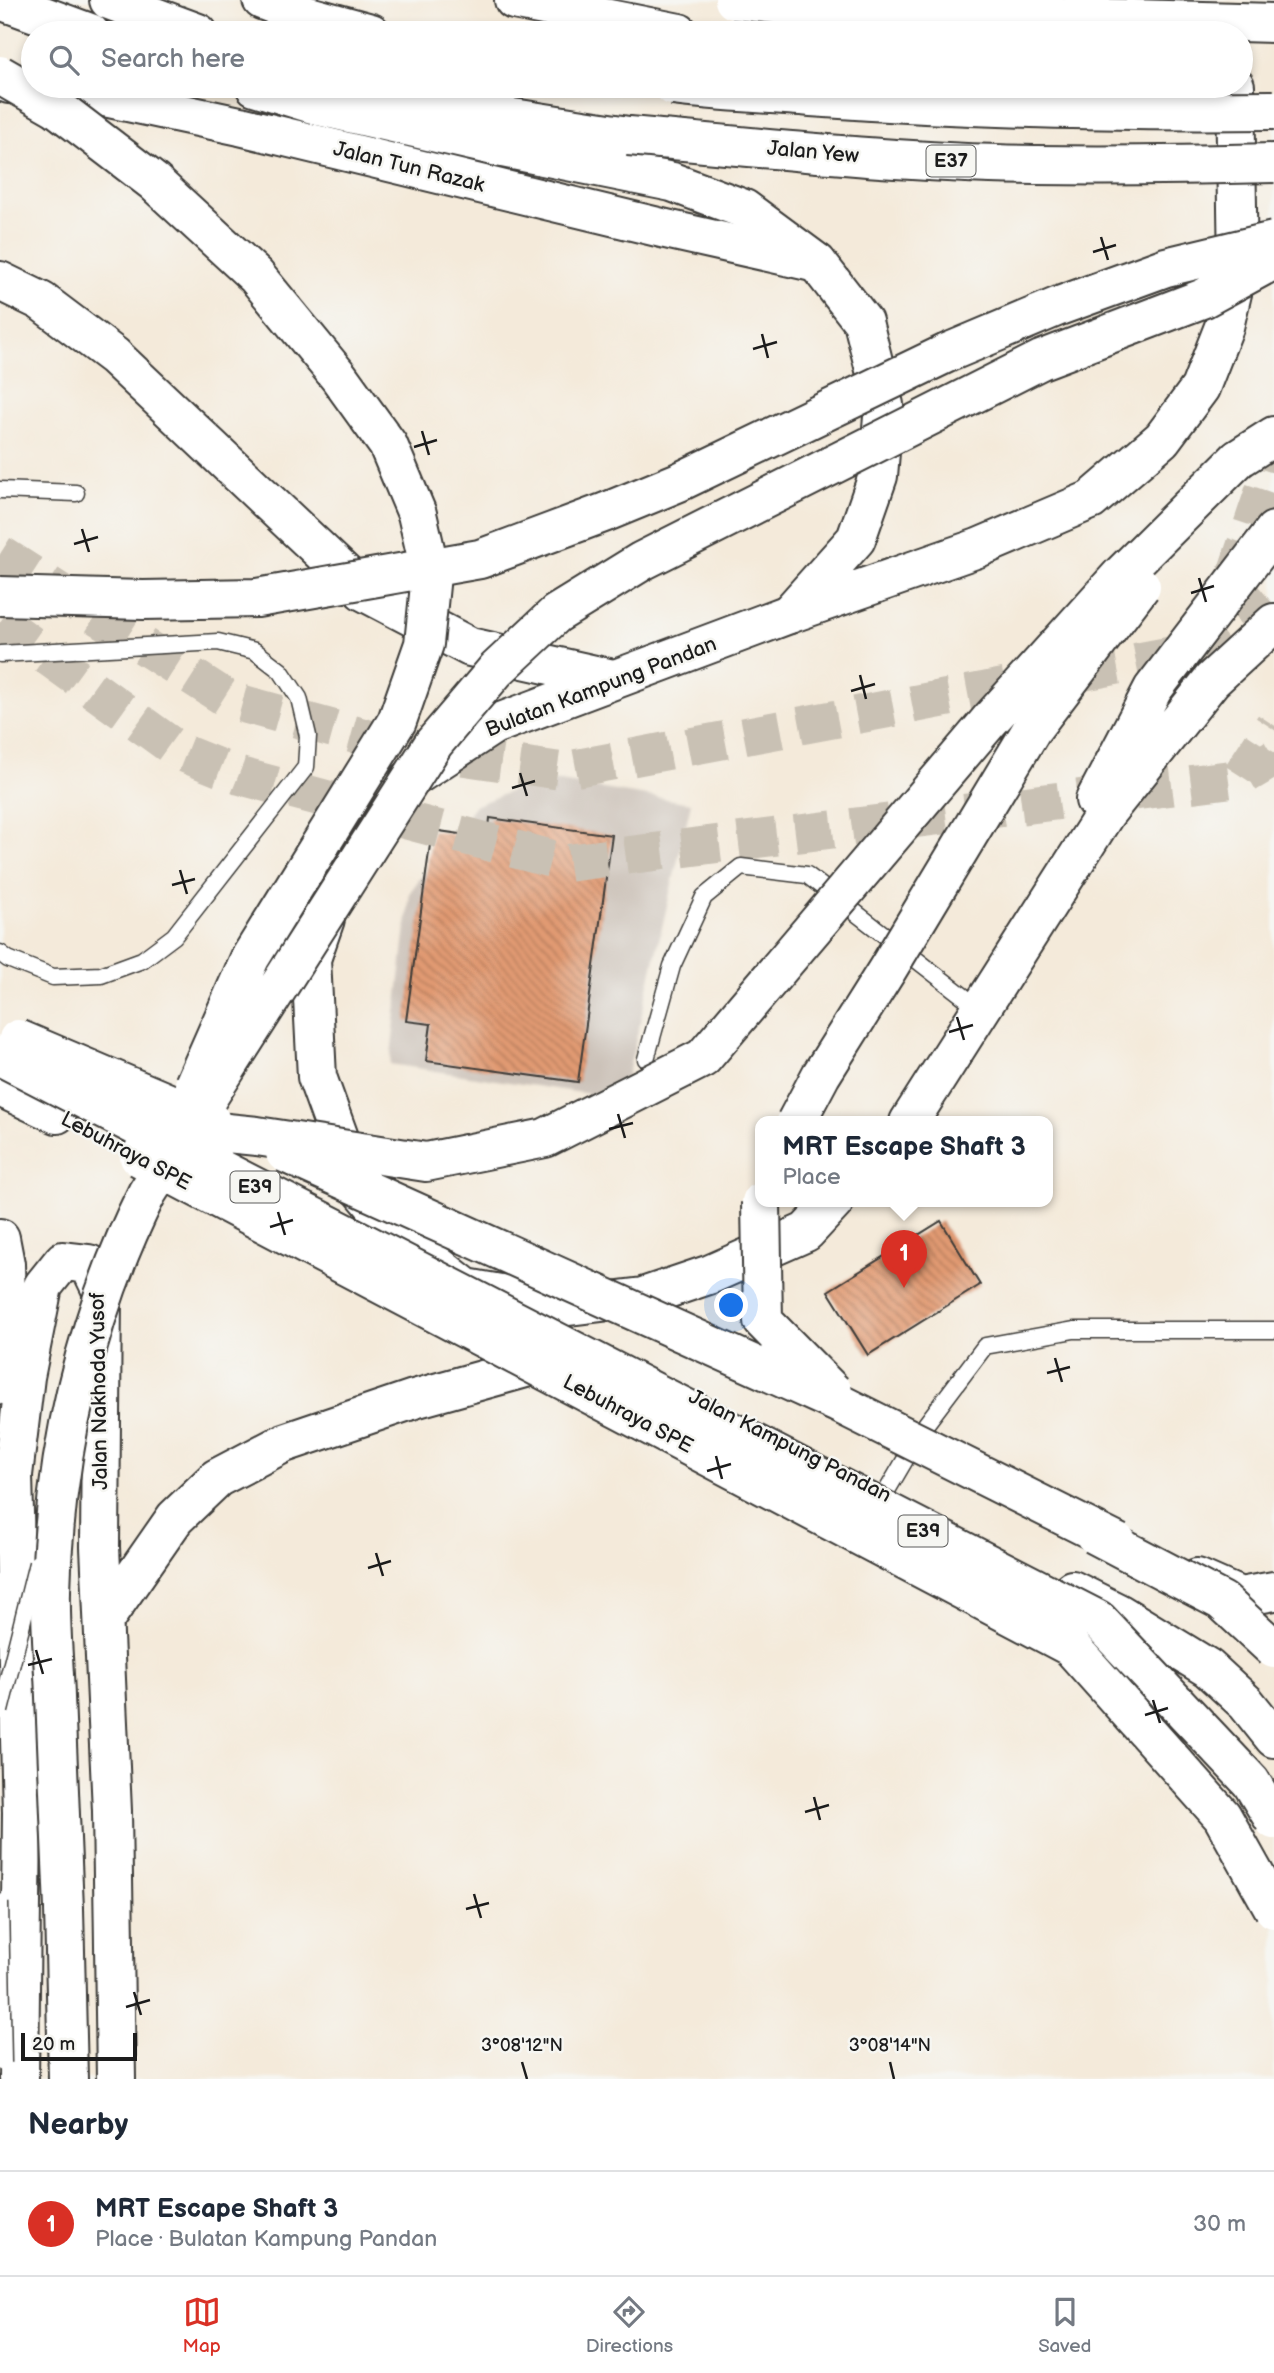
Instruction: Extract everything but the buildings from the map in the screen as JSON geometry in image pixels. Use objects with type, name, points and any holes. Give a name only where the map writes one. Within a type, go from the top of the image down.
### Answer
[{"type":"main road","points":[[0,0],[57,21]]},
{"type":"main road","points":[[109,0],[166,21]]},
{"type":"main road","points":[[262,0],[327,21]]},
{"type":"main road","points":[[514,0],[619,21]]},
{"type":"main road","points":[[734,0],[846,11],[1203,21]]},
{"type":"main road","points":[[1008,21],[1074,0]]},
{"type":"main road","points":[[1238,21],[1244,0]]},
{"type":"main road","points":[[1253,22],[1274,23]]},
{"type":"main road","points":[[0,75],[21,87]]},
{"type":"main road","name":"Jalan Tun Razak","points":[[0,84],[21,85]]},
{"type":"main road","points":[[40,98],[155,182],[256,276],[339,377],[388,445],[417,514],[431,575],[424,644],[397,722],[250,958],[117,1261],[94,1325],[77,1390],[60,1472],[51,1593],[68,2079]]},
{"type":"main road","name":"Jalan Tun Razak","points":[[109,98],[240,126],[666,229],[817,262]]},
{"type":"main road","points":[[294,98],[498,147],[672,182],[744,209],[817,262],[863,322],[884,405],[878,476],[856,539],[789,614]]},
{"type":"main road","name":"Jalan Yew","points":[[399,98],[628,136],[845,155],[1034,165],[1274,163]]},
{"type":"main road","points":[[830,98],[1143,112],[1274,110]]},
{"type":"main road","name":"Bulatan Kampung Pandan","points":[[829,1207],[806,1232],[710,1275],[643,1297],[569,1306],[466,1288],[401,1237],[355,1182],[317,1077],[311,959],[346,857],[410,779],[493,725],[789,614],[978,548],[1091,500],[1162,439],[1200,388],[1224,327],[1238,268],[1235,98]]},
{"type":"main road","points":[[0,596],[143,600],[257,598],[480,559],[679,482],[947,353],[1059,306],[1166,267],[1274,241]]},
{"type":"main road","points":[[143,1202],[434,743],[496,670],[556,614],[642,561],[1041,360],[1204,298],[1274,260]]},
{"type":"main road","points":[[0,281],[41,301],[114,356],[363,591],[470,647],[613,679]]},
{"type":"main road","points":[[31,1098],[426,1162],[545,1138],[703,1058],[990,720],[1121,575],[1238,460],[1274,436]]},
{"type":"main road","points":[[799,1116],[821,1075],[1032,729],[1238,460]]},
{"type":"main road","points":[[990,993],[1153,689],[1274,531]]},
{"type":"main road","points":[[913,1116],[1105,814],[1212,680],[1274,622]]},
{"type":"main road","points":[[0,1032],[255,1139],[838,1404],[1167,1565],[1240,1597],[1274,1591]]},
{"type":"main road","name":"Lebuhraya SPE","points":[[0,1056],[1098,1620],[1251,1782],[1274,1820]]},
{"type":"main road","points":[[0,1076],[31,1098],[466,1288]]},
{"type":"main road","name":"Lebuhraya SPE","points":[[31,1098],[1071,1647],[1222,1816],[1274,1909]]},
{"type":"main road","points":[[761,1207],[763,1321],[844,1403],[1222,1601],[1274,1649]]},
{"type":"main road","points":[[0,1238],[5,1264],[7,1374],[13,1475]]},
{"type":"main road","name":"Jalan Nakhoda Yusof","points":[[19,2079],[9,2013],[22,1813],[13,1475],[25,1377],[43,1286],[63,1261],[89,1264],[102,1291],[100,1547],[112,1811],[116,2079]]},
{"type":"main road","name":"Jalan Kampung Pandan","points":[[466,1288],[886,1494],[1118,1613],[1208,1668],[1246,1703],[1274,1738]]},
{"type":"main road","points":[[104,1620],[175,1518],[217,1478],[284,1443],[414,1399],[593,1349]]},
{"type":"main road","points":[[22,1813],[32,1782],[39,1773],[51,1769],[78,1768],[99,1782],[112,1811]]},
{"type":"lane","points":[[0,490],[76,493]]},
{"type":"lane","points":[[0,654],[218,642],[255,651],[281,671],[299,698],[308,736],[306,767],[174,936],[142,960],[101,975],[53,977],[8,959],[0,953]]},
{"type":"lane","points":[[646,1059],[672,966],[704,897],[741,867],[807,875],[990,993]]},
{"type":"lane","points":[[886,1494],[926,1424],[985,1346],[1074,1330],[1274,1329]]},
{"type":"lane","points":[[0,1711],[60,1472]]},
{"type":"lane","points":[[0,1902],[3,2079]]},
{"type":"shaded area","points":[[541,779],[691,803],[622,1099],[390,1064],[410,892],[474,806]]},
{"type":"tunnel","points":[[1234,580],[1274,461]]},
{"type":"tunnel","points":[[0,554],[229,700],[403,748],[561,771],[1210,648],[1274,595]]},
{"type":"tunnel","points":[[0,622],[180,752],[240,776],[567,863],[1240,778],[1274,758]]},
{"type":"tunnel","points":[[1241,776],[1274,725]]},
{"type":"place","name":"MRT Escape Shaft 3","points":[[904,1288]]}]
